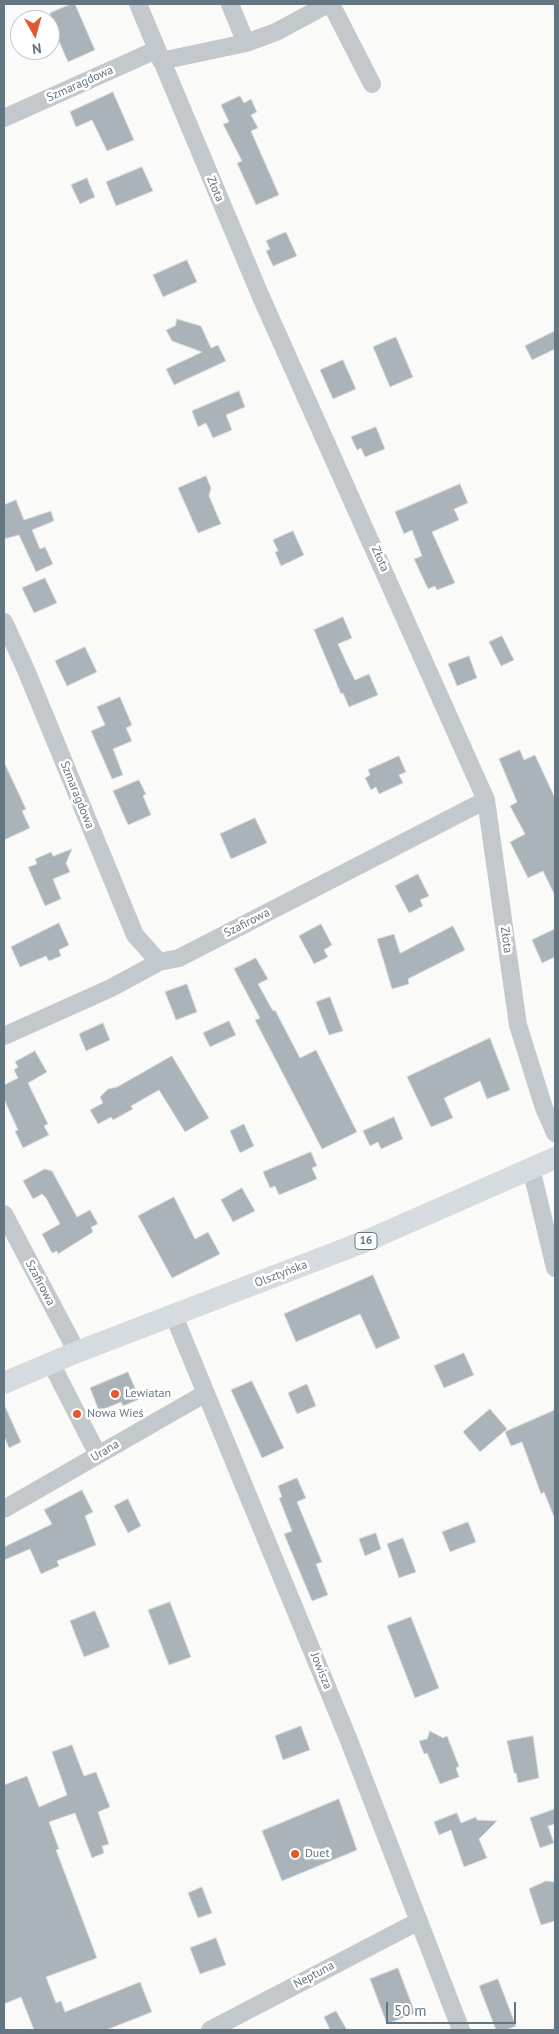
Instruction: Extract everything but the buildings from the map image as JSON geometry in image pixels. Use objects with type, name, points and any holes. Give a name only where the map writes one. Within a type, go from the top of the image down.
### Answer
[{"type":"main road","name":"Olsztyńska","points":[[4,1383],[77,1352],[366,1241],[555,1158]]},
{"type":"street","name":"Złota","points":[[138,4],[261,297],[486,800],[518,1025],[550,1105],[555,1133]]},
{"type":"street","points":[[230,4],[246,43]]},
{"type":"street","name":"Szmaragdowa","points":[[4,118],[158,55],[246,43],[276,32],[330,4]]},
{"type":"street","points":[[330,4],[372,84]]},
{"type":"street","name":"Szmaragdowa","points":[[4,622],[26,670],[135,935],[159,962]]},
{"type":"street","name":"Szafirowa","points":[[4,1036],[111,988],[159,962],[179,958],[486,800]]},
{"type":"street","points":[[532,1168],[555,1268]]},
{"type":"street","name":"Szafirowa","points":[[4,1214],[77,1352]]},
{"type":"street","name":"Jowisza","points":[[174,1316],[348,1738],[461,2030]]},
{"type":"street","points":[[51,1363],[98,1455]]},
{"type":"street","name":"Urana","points":[[4,1510],[206,1393]]},
{"type":"street","name":"Neptuna","points":[[210,2030],[419,1921]]},
{"type":"place","name":"Lewiatan","points":[[115,1394]]},
{"type":"place","name":"Nowa Wieś","points":[[77,1414]]},
{"type":"place","name":"Duet","points":[[295,1854]]}]
